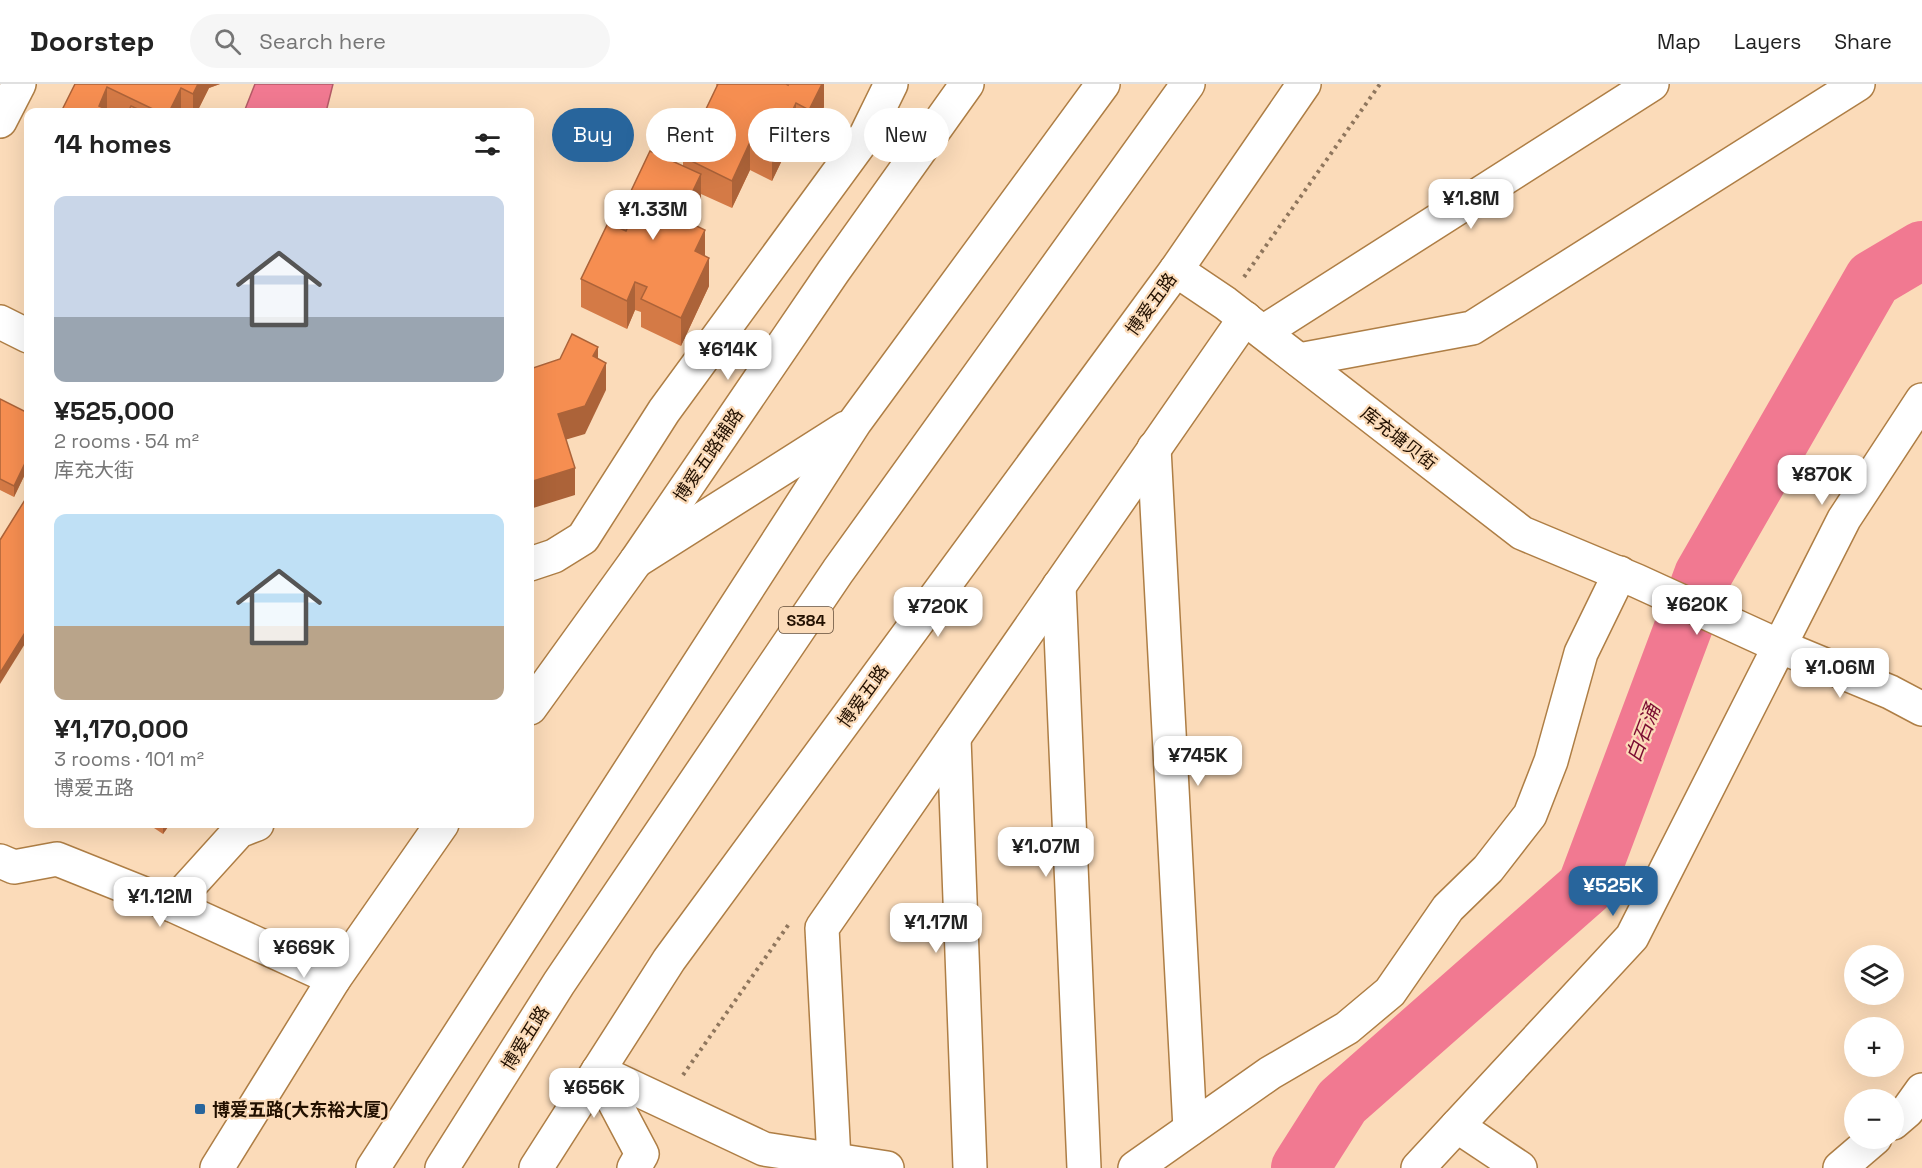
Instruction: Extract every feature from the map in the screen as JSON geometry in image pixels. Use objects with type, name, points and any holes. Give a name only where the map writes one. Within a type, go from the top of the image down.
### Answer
[{"type":"main road","points":[[0,121],[19,84]]},
{"type":"main road","points":[[534,563],[554,556],[583,538],[664,411],[866,135],[891,84]]},
{"type":"main road","name":"博爱五路辅路","points":[[534,702],[636,561],[833,272],[967,84]]},
{"type":"main road","points":[[373,1168],[855,422],[1104,84]]},
{"type":"main road","name":"博爱五路","points":[[442,1168],[559,983],[838,571],[1188,84]]},
{"type":"main road","name":"博爱五路","points":[[536,1168],[669,960],[1176,270],[1304,84]]},
{"type":"main road","points":[[834,1160],[822,928],[1154,448],[1254,325],[1652,84]]},
{"type":"main road","points":[[1299,360],[1472,328],[1858,84]]},
{"type":"main road","name":"库充塘贝街","points":[[1176,270],[1254,325],[1522,533],[1629,577],[1779,646],[1890,692],[1922,709]]},
{"type":"main road","points":[[0,322],[24,334]]},
{"type":"main road","points":[[1418,1168],[1632,937],[1844,519],[1922,400]]},
{"type":"main road","points":[[636,561],[855,422]]},
{"type":"main road","points":[[1154,448],[1190,1129]]},
{"type":"main road","points":[[1135,1168],[1270,1073],[1347,1028],[1390,992],[1448,908],[1495,860],[1530,815],[1551,762],[1581,653],[1629,577]]},
{"type":"main road","points":[[1059,586],[1084,1168]]},
{"type":"main road","points":[[954,738],[970,1168]]},
{"type":"main road","points":[[172,905],[240,831],[247,828]]},
{"type":"main road","points":[[217,1168],[334,979],[439,828]]},
{"type":"main road","points":[[0,861],[14,867],[57,859],[172,905],[334,979]]},
{"type":"main road","points":[[598,1071],[764,1149],[887,1168]]},
{"type":"main road","points":[[598,1071],[642,1154],[634,1168]]},
{"type":"main road","points":[[1904,1114],[1922,1090]]},
{"type":"main road","points":[[1457,1126],[1520,1168]]},
{"type":"main road","points":[[1840,1168],[1862,1149]]},
{"type":"shaded area","points":[[255,84],[333,84],[327,108],[246,108]]},
{"type":"building","points":[[75,84],[198,84],[193,94],[181,88],[171,108],[151,108],[107,87],[99,106],[104,108],[63,108]]},
{"type":"building","points":[[718,84],[822,84],[810,108],[796,103],[794,108],[748,108],[748,146],[732,181],[693,162],[736,162],[736,108],[706,108]]},
{"type":"building","points":[[646,159],[646,162],[674,162],[701,174],[680,218],[705,230],[695,251],[709,258],[681,318],[641,299],[647,287],[635,282],[627,301],[581,279],[608,223],[626,231],[633,216],[622,210]]},
{"type":"building","points":[[572,334],[598,347],[593,356],[606,363],[585,406],[558,414],[575,468],[534,481],[534,368],[560,359]]},
{"type":"building","points":[[0,399],[24,411],[24,465],[14,486],[0,479]]},
{"type":"building","points":[[24,501],[24,634],[0,673],[0,540]]},
{"type":"waterway","name":"白石涌","points":[[1300,1168],[1342,1102],[1586,887],[1703,575],[1873,279],[1922,250]]},
{"type":"place","name":"博爱五路(大东裕大厦)","points":[[200,1109]]}]
